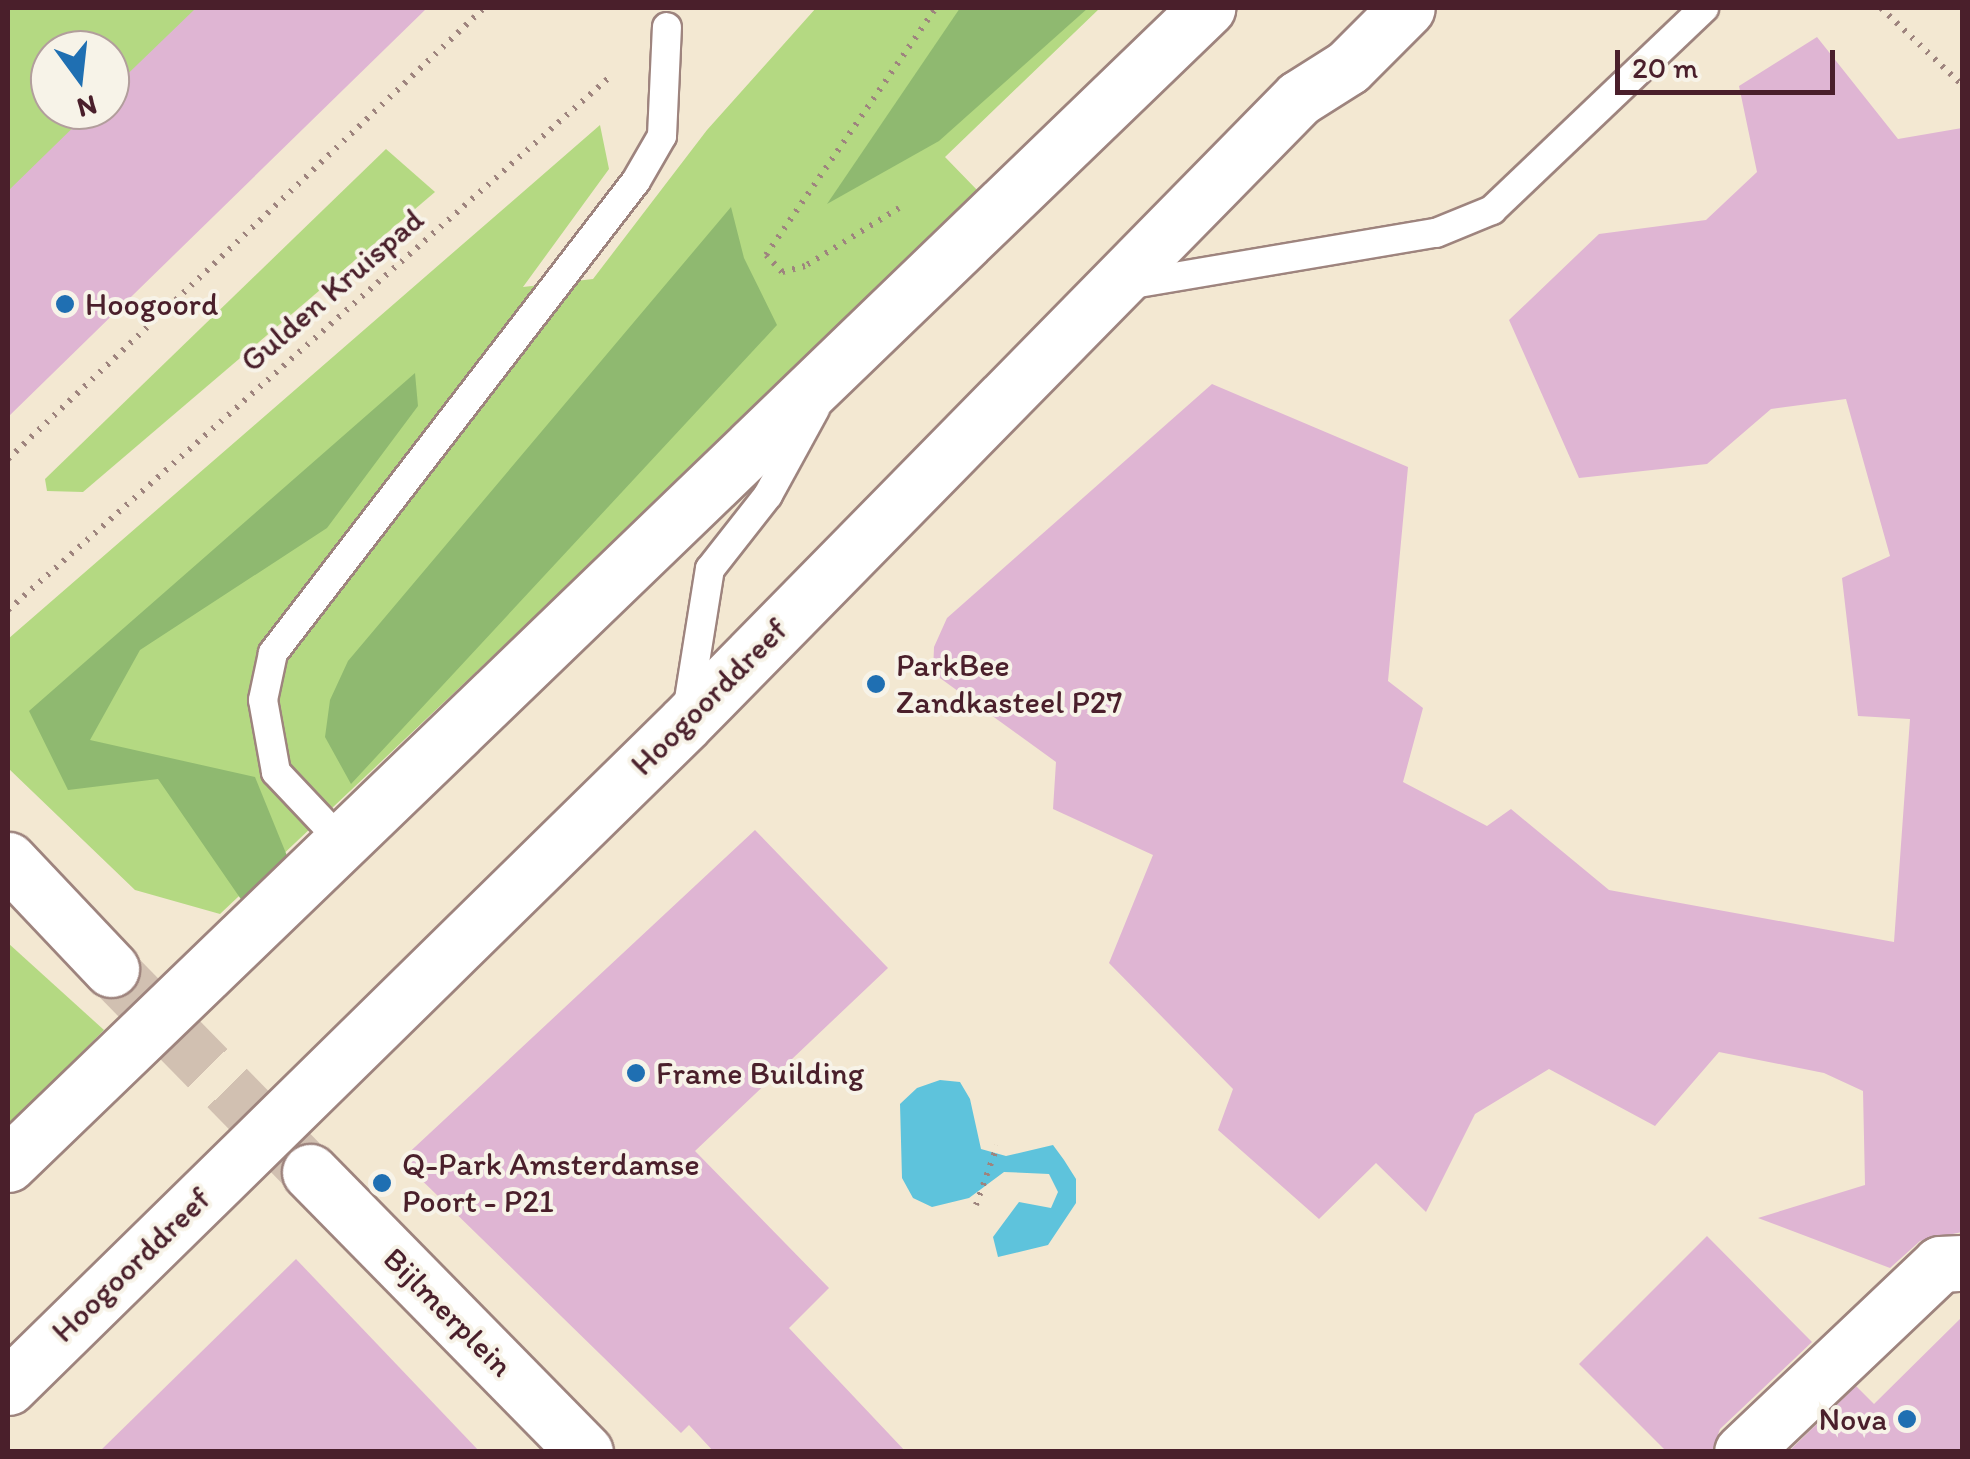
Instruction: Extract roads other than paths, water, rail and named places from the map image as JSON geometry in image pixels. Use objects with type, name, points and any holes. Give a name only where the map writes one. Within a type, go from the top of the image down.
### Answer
[{"type":"street","points":[[8,1164],[1207,8]]},
{"type":"street","name":"Hoogoorddreef","points":[[8,1387],[685,722],[1299,98],[1348,67],[1407,8]]},
{"type":"street","points":[[8,860],[111,969]]},
{"type":"street","name":"Bijlmerplein","points":[[310,1172],[586,1452]]},
{"type":"street","points":[[1742,1452],[1940,1264],[1962,1263]]},
{"type":"lane","points":[[1115,287],[1436,233],[1492,210],[1704,8]]},
{"type":"lane","points":[[341,841],[276,772],[263,700],[273,654],[636,181],[662,136],[666,27]]},
{"type":"lane","points":[[685,722],[710,569],[768,496],[837,368]]},
{"type":"water","points":[[940,1080],[960,1082],[970,1099],[981,1149],[1006,1156],[1053,1145],[1064,1160],[1076,1179],[1076,1203],[1048,1245],[998,1257],[993,1237],[1019,1202],[1051,1208],[1058,1192],[1049,1174],[1004,1172],[969,1198],[932,1207],[913,1198],[902,1178],[900,1104],[917,1088]]},
{"type":"tunnel","points":[[111,969],[310,1172]]},
{"type":"place","name":"Hoogoord","points":[[65,304]]},
{"type":"place","name":"ParkBee Zandkasteel P27","points":[[876,684]]},
{"type":"place","name":"Frame Building","points":[[636,1073]]},
{"type":"place","name":"Q-Park Amsterdamse Poort - P21","points":[[382,1183]]},
{"type":"place","name":"Nova","points":[[1907,1419]]}]
